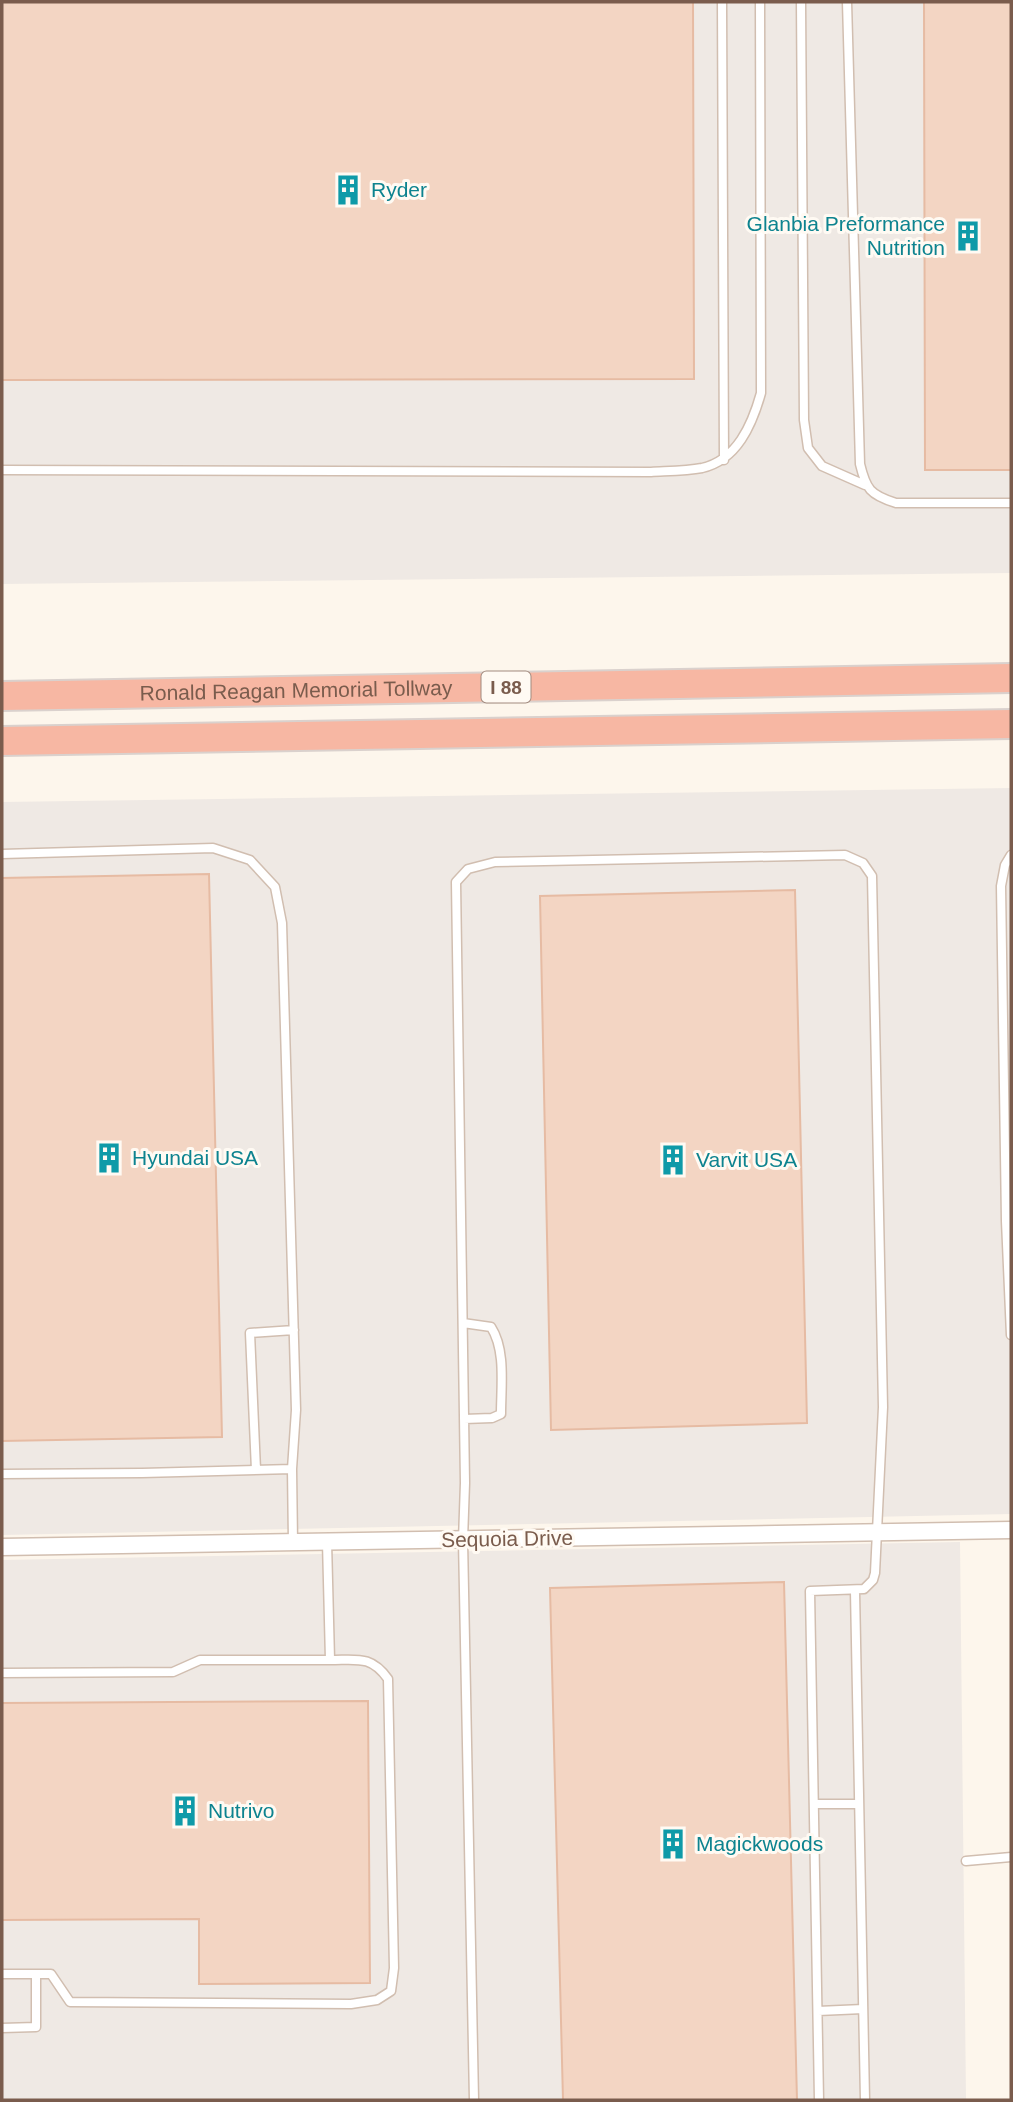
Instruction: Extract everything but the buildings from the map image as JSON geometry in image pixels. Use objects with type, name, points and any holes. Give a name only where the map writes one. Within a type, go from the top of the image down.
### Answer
[{"type":"highway","name":"Ronald Reagan Memorial Tollway","points":[[2,696],[1011,678]]},
{"type":"highway","name":"I 88","points":[[2,741],[1011,724]]},
{"type":"street","name":"Sequoia Drive","points":[[2,1547],[1011,1530]]},
{"type":"lane","points":[[722,2],[724,460]]},
{"type":"lane","points":[[2,470],[651,472],[702,468],[724,460],[753,421],[761,393],[761,2]]},
{"type":"lane","points":[[801,2],[804,420],[808,448],[822,466],[841,477],[865,485],[879,498],[896,503],[1011,503]]},
{"type":"lane","points":[[847,2],[860,464],[865,485]]},
{"type":"lane","points":[[2,854],[213,848],[250,860],[275,887],[282,923],[294,1330],[296,1410],[292,1469],[293,1542]]},
{"type":"lane","points":[[474,2100],[463,1540],[465,1483],[456,882],[468,869],[495,862],[845,855],[863,863],[872,876],[883,1407],[875,1573],[868,1585],[855,1591],[810,1591],[820,2100]]},
{"type":"lane","points":[[1011,855],[1005,865],[1001,886],[1006,1221],[1011,1335]]},
{"type":"lane","points":[[463,1324],[491,1327],[499,1339],[501,1392],[500,1414],[492,1418],[464,1419]]},
{"type":"lane","points":[[256,1470],[250,1333],[294,1330]]},
{"type":"lane","points":[[2,1474],[292,1469]]},
{"type":"lane","points":[[327,1542],[330,1660]]},
{"type":"lane","points":[[855,1591],[865,2100]]},
{"type":"lane","points":[[2,1674],[173,1672],[200,1660],[359,1660],[378,1665],[387,1679],[394,1968],[391,1991],[377,2000],[351,2004],[70,2002],[51,1974],[2,1974]]},
{"type":"lane","points":[[814,1804],[859,1804]]},
{"type":"lane","points":[[966,1861],[1011,1857]]},
{"type":"lane","points":[[2,2028],[36,2028],[36,1974]]},
{"type":"lane","points":[[818,2011],[863,2010]]},
{"type":"shaded area","points":[[2,2],[1011,2],[1011,573],[2,584]]},
{"type":"shaded area","points":[[1011,788],[1011,1514],[2,1535],[2,802]]},
{"type":"shaded area","points":[[960,1542],[966,2100],[2,2100],[2,1560]]},
{"type":"place","name":"Ryder","points":[[348,190]]},
{"type":"place","name":"Glanbia Preformance Nutrition","points":[[968,236]]},
{"type":"place","name":"Hyundai USA","points":[[109,1158]]},
{"type":"place","name":"Varvit USA","points":[[673,1160]]},
{"type":"place","name":"Nutrivo","points":[[185,1811]]},
{"type":"place","name":"Magickwoods","points":[[673,1844]]}]
